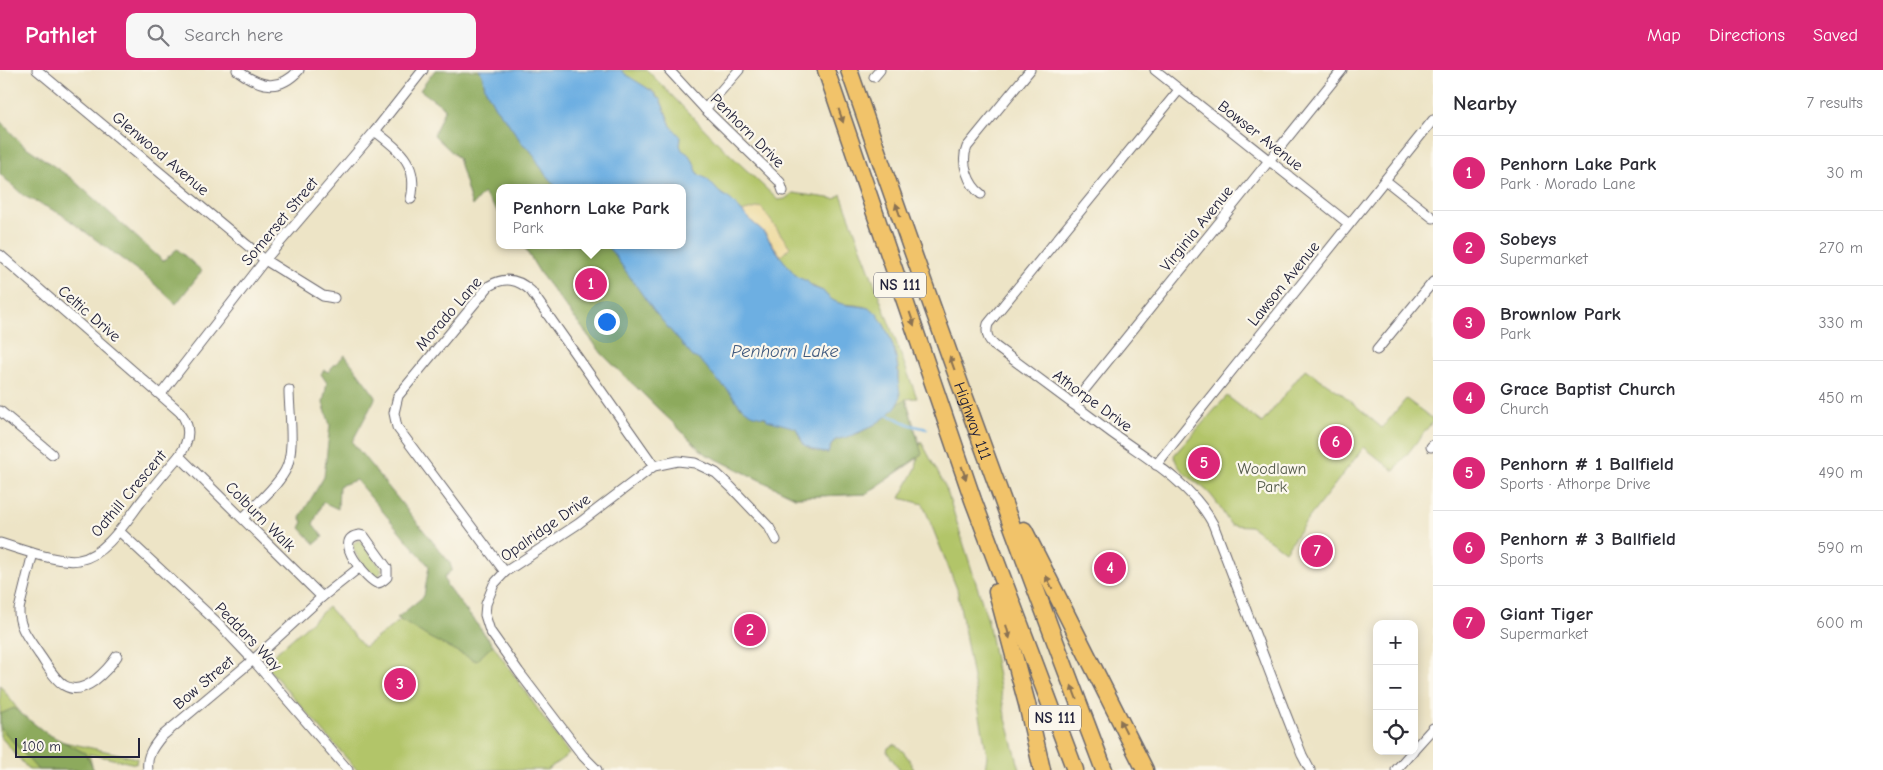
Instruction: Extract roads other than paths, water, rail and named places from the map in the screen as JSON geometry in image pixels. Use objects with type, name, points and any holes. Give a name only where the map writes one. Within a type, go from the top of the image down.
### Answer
[{"type":"highway","name":"Highway 111","points":[[826,70],[973,500],[1075,770]]},
{"type":"highway","name":"Highway 111","points":[[849,70],[975,426],[1104,770]]},
{"type":"highway","points":[[975,426],[1033,549],[1145,770]]},
{"type":"highway","points":[[973,500],[1027,704],[1042,770]]},
{"type":"street","name":"Glenwood Avenue","points":[[37,70],[265,260],[323,296],[334,298]]},
{"type":"street","points":[[237,70],[254,81],[272,85],[290,80],[299,70]]},
{"type":"street","name":"Somerset Street","points":[[161,394],[265,260],[375,131],[424,70]]},
{"type":"street","name":"Penhorn Drive","points":[[669,70],[705,109],[780,182],[782,191]]},
{"type":"street","points":[[705,109],[738,70]]},
{"type":"street","points":[[981,194],[973,188],[965,167],[964,153],[1030,70]]},
{"type":"street","name":"Bowser Avenue","points":[[1155,70],[1349,224]]},
{"type":"street","name":"Virginia Avenue","points":[[1074,404],[1342,70]]},
{"type":"street","name":"Athorpe Drive","points":[[1179,90],[988,324],[987,334],[990,342],[1156,465],[1198,500],[1210,518],[1288,720],[1310,770]]},
{"type":"street","name":"Lawson Avenue","points":[[1156,465],[1433,120]]},
{"type":"street","points":[[375,131],[390,143],[410,164],[413,180],[411,199]]},
{"type":"street","points":[[1385,180],[1433,218]]},
{"type":"street","name":"Celtic Drive","points":[[0,255],[161,394]]},
{"type":"street","name":"Morado Lane","points":[[505,572],[397,427],[394,413],[398,396],[489,286],[504,280],[516,280],[531,291],[654,466]]},
{"type":"street","points":[[1377,350],[1433,282]]},
{"type":"street","points":[[243,518],[270,491],[279,480],[287,465],[290,453],[289,390]]},
{"type":"street","name":"Oathill Crescent","points":[[0,543],[33,553],[72,561],[96,553],[119,531],[186,446],[188,437],[186,419],[161,394]]},
{"type":"street","points":[[0,411],[52,454]]},
{"type":"street","name":"Colburn Walk","points":[[179,456],[322,598]]},
{"type":"street","name":"Opalridge Drive","points":[[597,770],[518,672],[490,630],[485,615],[487,599],[494,584],[505,572],[576,525],[654,466],[678,461],[695,463],[716,473],[769,527],[776,540]]},
{"type":"street","name":"Peddars Way","points":[[119,531],[219,624],[253,660],[348,770]]},
{"type":"street","points":[[352,536],[364,536],[387,568],[387,578],[376,583],[370,580],[360,568],[347,543],[352,536]]},
{"type":"street","points":[[33,553],[18,617],[24,632],[53,674],[62,684],[70,689],[85,688],[104,674],[117,656]]},
{"type":"street","name":"Bow Street","points":[[148,770],[147,762],[150,752],[161,737],[253,660],[322,598],[360,568]]},
{"type":"street","points":[[1418,744],[1433,728]]},
{"type":"street","points":[[1396,770],[1409,755]]},
{"type":"street","name":"Opalridge Drive","points":[[584,756],[588,770]]},
{"type":"water","name":"Penhorn Lake","points":[[479,70],[621,70],[651,91],[660,99],[671,126],[681,137],[680,145],[682,150],[693,161],[698,174],[731,200],[762,230],[797,277],[807,281],[812,287],[823,291],[837,302],[865,307],[877,314],[889,335],[895,351],[900,395],[895,407],[883,419],[868,428],[833,442],[828,453],[820,452],[804,445],[796,428],[767,420],[766,417],[752,414],[743,408],[703,363],[693,357],[654,311],[610,249],[686,249],[686,184],[554,184],[531,151],[522,143],[495,107],[485,88],[483,76]]},
{"type":"waterway","points":[[884,413],[911,425],[927,429]]},
{"type":"place","name":"Penhorn Lake Park","points":[[591,284]]},
{"type":"place","name":"Penhorn # 3 Ballfield","points":[[1336,442]]},
{"type":"place","name":"Penhorn # 1 Ballfield","points":[[1204,463]]},
{"type":"place","name":"Giant Tiger","points":[[1317,551]]},
{"type":"place","name":"Grace Baptist Church","points":[[1110,568]]},
{"type":"place","name":"Sobeys","points":[[750,630]]},
{"type":"place","name":"Brownlow Park","points":[[400,684]]},
{"type":"park label","name":"Woodlawn Park","points":[[1272,477]]}]
